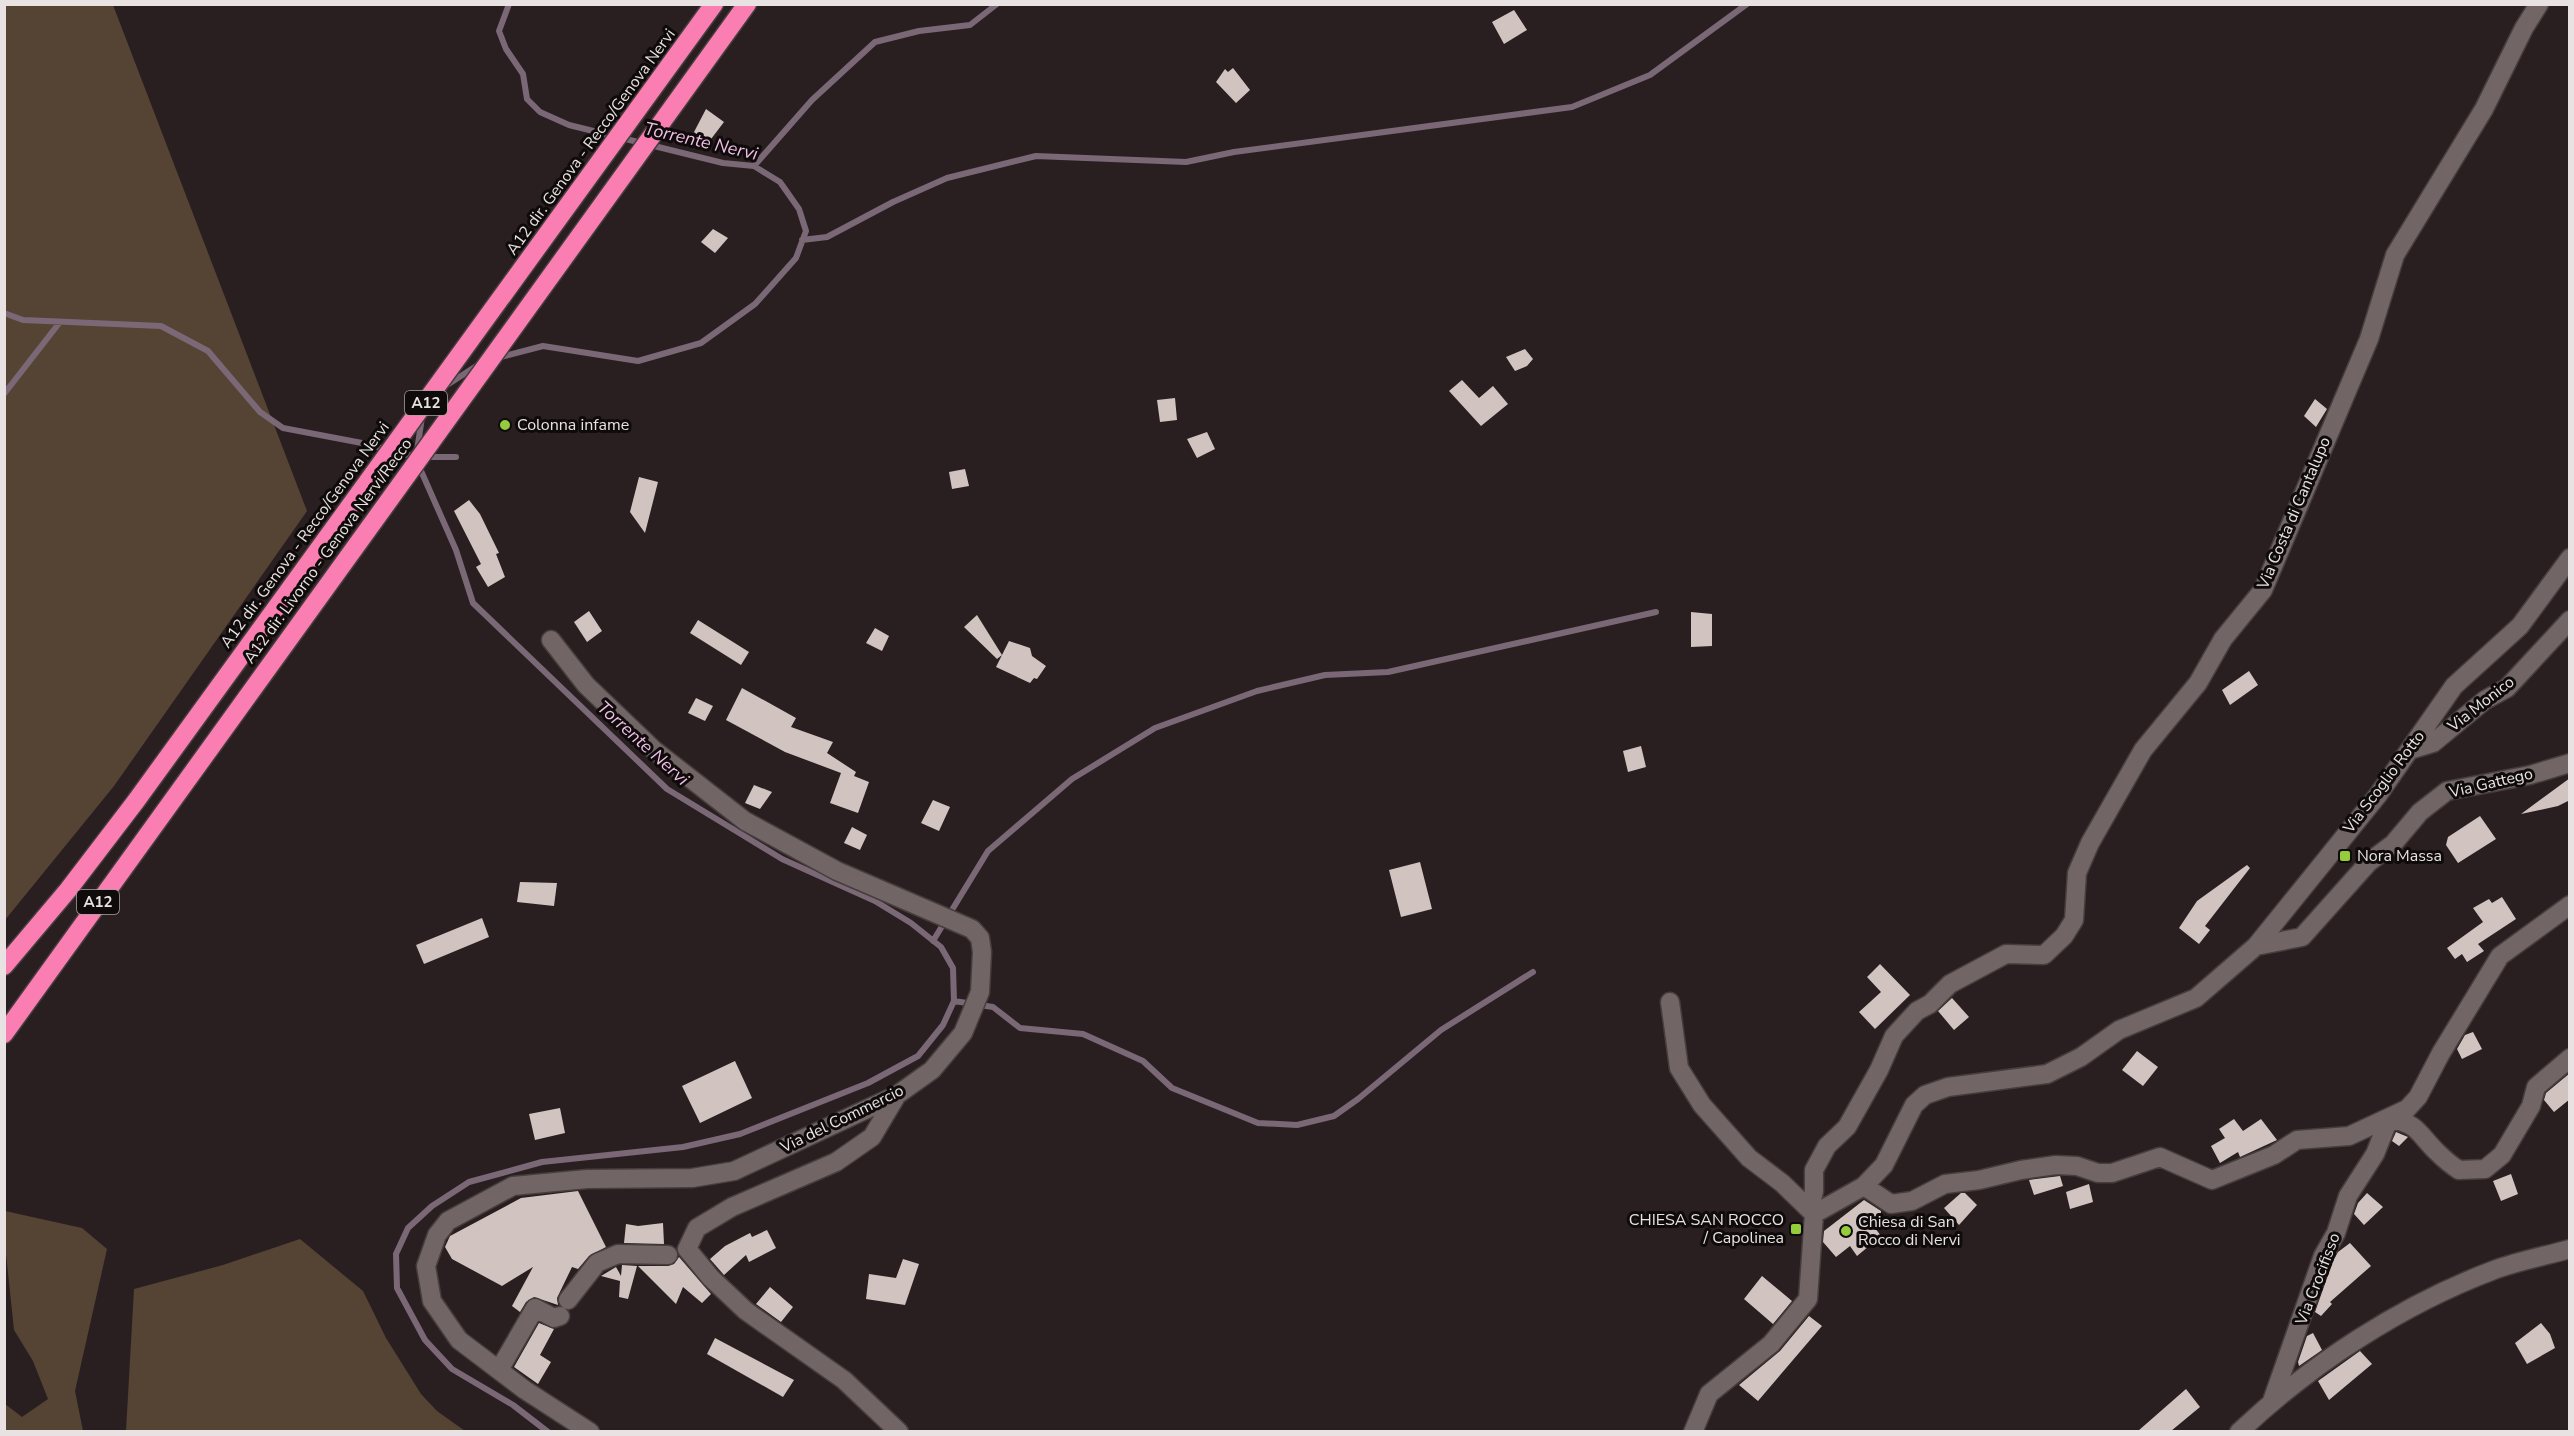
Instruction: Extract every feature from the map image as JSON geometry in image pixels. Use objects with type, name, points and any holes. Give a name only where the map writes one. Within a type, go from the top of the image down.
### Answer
[{"type":"highway","name":"A12 dir. Genova - Recco/Genova Nervi","points":[[4,966],[68,890],[136,801],[714,4]]},
{"type":"highway","name":"A12 dir. Livorno - Genova Nervi/Recco","points":[[4,1034],[159,816],[456,409],[747,4]]},
{"type":"street","name":"Via Costa di Cantalupo","points":[[1812,1211],[1814,1170],[1827,1146],[1847,1127],[1879,1070],[1894,1036],[1917,1011],[1930,1004],[1950,984],[2006,954],[2044,955],[2064,936],[2074,920],[2077,873],[2090,843],[2137,760],[2198,683],[2223,639],[2263,590],[2369,339],[2395,255],[2484,110],[2524,28],[2539,4]]},
{"type":"street","name":"Via Scoglio Rotto","points":[[1812,1211],[1864,1186],[1884,1165],[1914,1105],[1925,1095],[1947,1087],[2047,1074],[2081,1057],[2119,1030],[2196,998],[2256,946],[2378,795],[2454,686],[2520,626],[2570,558]]},
{"type":"street","name":"Via Monico","points":[[2410,750],[2433,743],[2485,700],[2507,687],[2570,620]]},
{"type":"street","name":"Via del Commercio","points":[[551,640],[586,685],[654,750],[745,821],[837,871],[972,929],[980,938],[982,952],[980,992],[963,1034],[932,1070],[897,1095],[734,1171],[692,1178],[587,1179],[513,1186],[448,1221],[437,1235],[426,1266],[432,1301],[459,1340],[525,1390],[590,1431]]},
{"type":"street","name":"Via Gattego","points":[[2256,946],[2302,937],[2369,862],[2393,844],[2420,812],[2447,791],[2530,775],[2570,763]]},
{"type":"street","points":[[1864,1186],[1891,1204],[1912,1200],[1946,1184],[1979,1180],[2021,1170],[2077,1166],[2098,1173],[2112,1173],[2160,1157],[2212,1180],[2274,1155],[2297,1140],[2349,1136],[2407,1109],[2418,1097],[2441,1053],[2500,956],[2570,905]]},
{"type":"street","points":[[1670,1002],[1679,1068],[1702,1106],[1749,1158],[1782,1183],[1812,1211],[1808,1299],[1771,1344],[1709,1394],[1693,1431]]},
{"type":"street","points":[[2389,1119],[2405,1121],[2421,1131],[2435,1151],[2459,1170],[2485,1169],[2502,1155],[2531,1106],[2536,1087],[2570,1058]]},
{"type":"street","points":[[897,1095],[872,1137],[836,1162],[732,1207],[697,1228],[687,1249],[711,1278],[746,1311],[844,1380],[899,1431]]},
{"type":"street","name":"Via Crocifisso","points":[[2239,1431],[2272,1401],[2323,1256],[2336,1233],[2348,1196],[2375,1154],[2389,1119]]},
{"type":"street","points":[[2272,1401],[2314,1368],[2378,1326],[2494,1270],[2570,1250]]},
{"type":"street","points":[[499,1370],[535,1308],[554,1318],[597,1263],[618,1254],[668,1255]]},
{"type":"shaded area","points":[[5,4],[113,5],[307,511],[114,786],[5,920]]},
{"type":"shaded area","points":[[5,1211],[82,1228],[107,1249],[75,1391],[83,1431],[5,1431],[5,1404],[22,1417],[48,1399],[33,1361],[14,1330],[5,1254]]},
{"type":"shaded area","points":[[300,1239],[363,1291],[386,1338],[421,1394],[437,1411],[465,1431],[126,1431],[134,1289],[223,1265]]},
{"type":"building","points":[[1514,10],[1527,30],[1504,44],[1492,22]]},
{"type":"building","points":[[1233,68],[1250,90],[1236,103],[1216,82],[1225,69],[1228,72]]},
{"type":"building","points":[[706,109],[724,122],[708,143],[694,132]]},
{"type":"building","points":[[713,229],[728,238],[715,253],[701,242]]},
{"type":"building","points":[[1525,349],[1533,359],[1527,366],[1515,371],[1506,357]]},
{"type":"building","points":[[1462,380],[1479,398],[1493,386],[1508,404],[1481,426],[1449,391]]},
{"type":"building","points":[[1175,398],[1177,420],[1160,422],[1157,400]]},
{"type":"building","points":[[2315,399],[2327,409],[2316,427],[2304,416]]},
{"type":"building","points":[[1207,432],[1215,449],[1197,458],[1187,439]]},
{"type":"building","points":[[965,469],[969,486],[952,489],[949,472]]},
{"type":"building","points":[[639,477],[658,482],[645,533],[630,512]]},
{"type":"building","points":[[469,500],[480,514],[499,553],[496,554],[505,577],[488,587],[476,567],[481,564],[454,511]]},
{"type":"building","points":[[589,611],[602,631],[587,642],[574,622]]},
{"type":"building","points":[[1691,612],[1712,614],[1712,646],[1691,647]]},
{"type":"building","points":[[977,615],[1002,655],[997,659],[964,627]]},
{"type":"building","points":[[698,620],[749,652],[741,665],[690,633]]},
{"type":"building","points":[[875,628],[889,636],[882,651],[866,643]]},
{"type":"building","points":[[1009,641],[1030,648],[1032,656],[1046,666],[1037,679],[1034,678],[1030,683],[996,667]]},
{"type":"building","points":[[2249,671],[2258,685],[2230,705],[2222,690]]},
{"type":"building","points":[[742,688],[796,718],[791,727],[833,742],[827,753],[856,772],[854,776],[869,782],[858,813],[830,803],[841,773],[785,752],[726,720]]},
{"type":"building","points":[[696,698],[713,706],[705,721],[688,713]]},
{"type":"building","points":[[1641,746],[1646,767],[1628,772],[1623,751]]},
{"type":"building","points":[[2570,778],[2570,800],[2558,806],[2521,814]]},
{"type":"building","points":[[754,785],[772,792],[760,809],[745,803]]},
{"type":"building","points":[[933,800],[950,807],[939,831],[921,823]]},
{"type":"building","points":[[2480,816],[2496,839],[2458,863],[2446,845],[2448,837]]},
{"type":"building","points":[[852,827],[867,835],[860,850],[844,843]]},
{"type":"building","points":[[1420,862],[1432,909],[1401,917],[1389,870]]},
{"type":"building","points":[[2247,865],[2250,868],[2205,926],[2210,930],[2199,944],[2179,928],[2197,901]]},
{"type":"building","points":[[520,882],[557,883],[554,906],[517,902]]},
{"type":"building","points":[[2502,897],[2516,919],[2478,944],[2484,951],[2467,962],[2462,954],[2455,959],[2447,948],[2483,922],[2473,908],[2489,899],[2492,903]]},
{"type":"building","points":[[482,918],[489,937],[424,964],[416,945]]},
{"type":"building","points":[[1880,964],[1910,995],[1875,1029],[1859,1012],[1881,992],[1867,977]]},
{"type":"building","points":[[1952,998],[1969,1017],[1954,1030],[1938,1011]]},
{"type":"building","points":[[2473,1032],[2482,1049],[2462,1059],[2457,1049],[2465,1035]]},
{"type":"building","points":[[2137,1051],[2158,1067],[2143,1086],[2122,1070]]},
{"type":"building","points":[[735,1061],[752,1098],[700,1123],[682,1086]]},
{"type":"building","points":[[2570,1073],[2570,1099],[2554,1112],[2544,1100],[2546,1093]]},
{"type":"building","points":[[560,1108],[565,1133],[535,1140],[529,1114]]},
{"type":"building","points":[[2234,1119],[2243,1131],[2261,1119],[2277,1140],[2240,1157],[2238,1152],[2220,1163],[2211,1146],[2225,1138],[2219,1129]]},
{"type":"building","points":[[2396,1132],[2408,1137],[2399,1146],[2392,1141]]},
{"type":"building","points":[[2511,1174],[2518,1194],[2501,1201],[2493,1181]]},
{"type":"building","points":[[2060,1176],[2063,1186],[2034,1195],[2029,1180]]},
{"type":"building","points":[[2089,1184],[2093,1202],[2070,1209],[2066,1192]]},
{"type":"building","points":[[578,1191],[606,1247],[589,1256],[578,1269],[572,1267],[557,1298],[558,1305],[534,1297],[526,1302],[520,1312],[512,1306],[533,1267],[502,1286],[452,1259],[445,1247],[450,1236],[521,1198]]},
{"type":"building","points":[[1961,1193],[1965,1193],[1977,1205],[1959,1225],[1944,1208]]},
{"type":"building","points":[[2367,1193],[2383,1207],[2364,1225],[2354,1214],[2358,1203]]},
{"type":"building","name":"Chiesa di San Rocco di Nervi","points":[[1864,1200],[1881,1211],[1881,1218],[1875,1228],[1881,1236],[1857,1256],[1850,1246],[1836,1257],[1823,1242],[1824,1231]]},
{"type":"building","points":[[663,1223],[664,1244],[624,1243],[626,1224],[638,1226]]},
{"type":"building","points":[[767,1230],[776,1248],[749,1262],[746,1255],[724,1275],[710,1259],[725,1246],[750,1233],[752,1237]]},
{"type":"building","points":[[2350,1243],[2371,1266],[2330,1302],[2332,1304],[2321,1316],[2315,1312],[2333,1261],[2338,1252]]},
{"type":"building","points":[[679,1257],[711,1294],[702,1303],[683,1287],[676,1304],[638,1266],[668,1266],[674,1264]]},
{"type":"building","points":[[903,1259],[919,1264],[905,1305],[866,1299],[869,1274],[896,1278]]},
{"type":"building","points":[[622,1265],[637,1266],[628,1299],[619,1297],[620,1281],[601,1276],[616,1267],[621,1276]]},
{"type":"building","points":[[1762,1276],[1792,1301],[1773,1324],[1744,1299]]},
{"type":"building","points":[[770,1287],[793,1307],[781,1322],[756,1304]]},
{"type":"building","points":[[1809,1316],[1822,1326],[1758,1401],[1739,1385],[1780,1351]]},
{"type":"building","points":[[539,1323],[554,1329],[540,1355],[551,1362],[538,1384],[514,1367]]},
{"type":"building","points":[[2541,1323],[2550,1334],[2555,1348],[2527,1364],[2515,1343]]},
{"type":"building","points":[[2313,1333],[2322,1350],[2299,1366],[2298,1362],[2307,1336]]},
{"type":"building","points":[[715,1338],[794,1380],[783,1397],[707,1354]]},
{"type":"building","points":[[2360,1351],[2372,1364],[2329,1400],[2318,1381]]},
{"type":"building","points":[[2186,1389],[2200,1407],[2171,1431],[2138,1431]]},
{"type":"waterway","name":"Torrente Nervi","points":[[497,358],[543,346],[638,361],[701,343],[755,304],[796,258],[806,231],[799,209],[780,182],[754,166],[723,163],[569,125],[540,112],[527,99],[523,74],[506,49],[499,31],[509,4]]},
{"type":"waterway","points":[[754,166],[812,100],[875,42],[919,31],[970,25],[997,4]]},
{"type":"waterway","points":[[802,240],[827,237],[893,202],[947,178],[1036,156],[1186,162],[1234,152],[1572,107],[1650,75],[1747,4]]},
{"type":"waterway","points":[[4,313],[23,320],[161,326],[208,351],[260,412],[283,428],[362,443],[416,457],[456,457]]},
{"type":"waterway","points":[[4,394],[60,322]]},
{"type":"waterway","name":"Torrente Nervi","points":[[447,385],[481,363]]},
{"type":"waterway","name":"Torrente Nervi","points":[[417,451],[422,417]]},
{"type":"waterway","name":"Torrente Nervi","points":[[418,464],[456,550],[473,603],[667,789],[782,859],[875,901],[911,923],[941,947],[953,968],[954,1001],[943,1025],[918,1056],[868,1083],[740,1134],[683,1147],[542,1162],[469,1182],[432,1206],[408,1228],[396,1254],[397,1288],[425,1340],[452,1369],[513,1405],[548,1432]]},
{"type":"waterway","points":[[933,941],[988,851],[1072,779],[1155,728],[1257,691],[1325,675],[1388,672],[1656,612]]},
{"type":"waterway","points":[[954,1001],[993,1007],[1020,1028],[1083,1034],[1143,1061],[1172,1088],[1258,1123],[1297,1125],[1334,1116],[1441,1030],[1533,972]]},
{"type":"place","name":"Colonna infame","points":[[505,425]]},
{"type":"place","name":"Nora Massa","points":[[2345,856]]},
{"type":"place","name":"CHIESA SAN ROCCO / Capolinea","points":[[1796,1229]]},
{"type":"place","name":"Chiesa di San Rocco di Nervi","points":[[1846,1231]]}]
